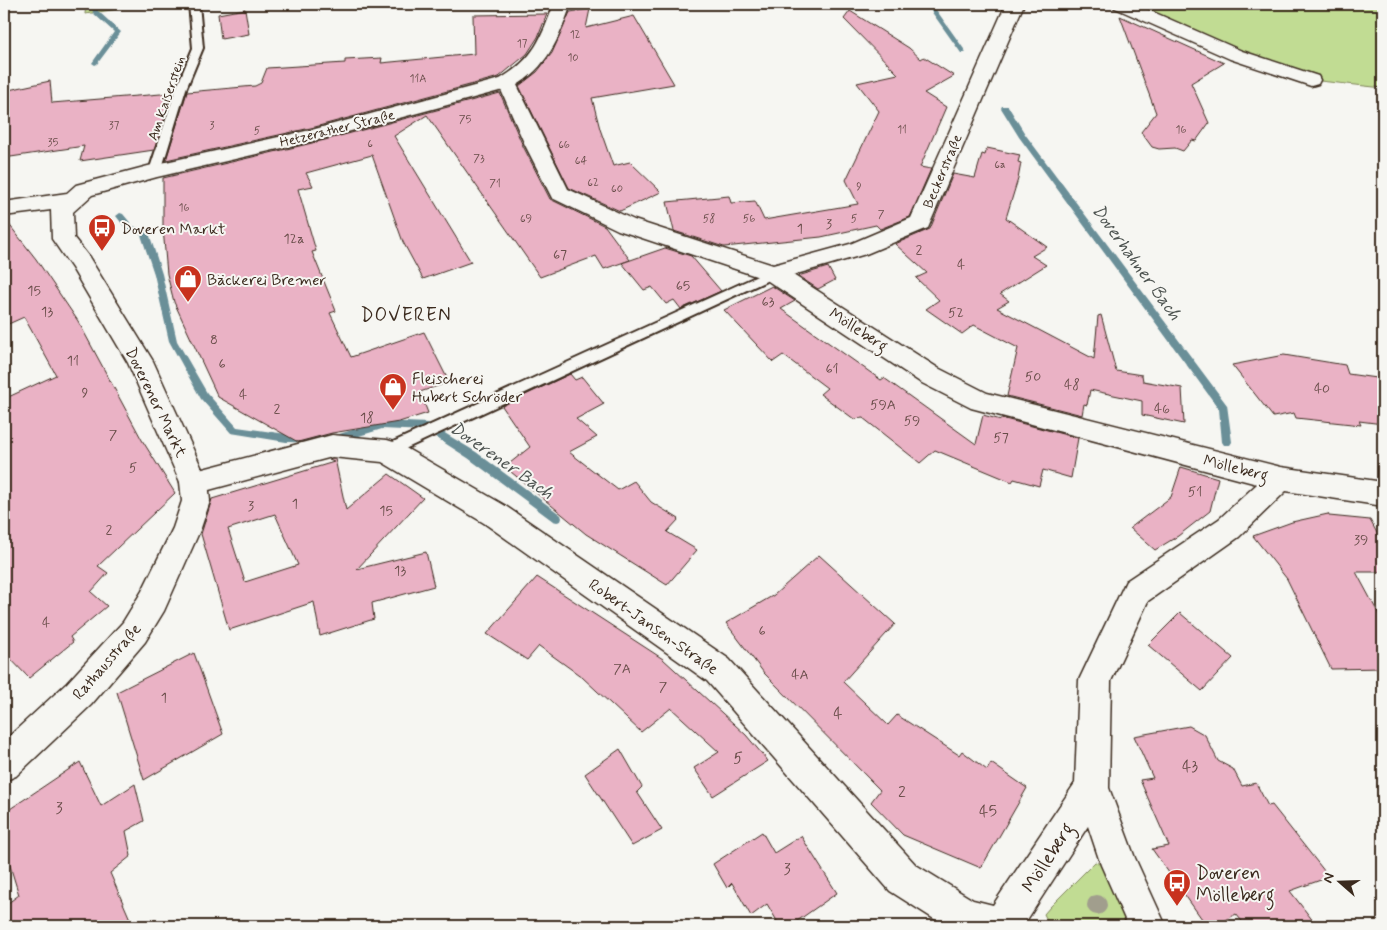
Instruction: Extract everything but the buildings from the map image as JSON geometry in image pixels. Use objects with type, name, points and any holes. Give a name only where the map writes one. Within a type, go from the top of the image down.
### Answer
[{"type":"street","name":"Hetzerather Straße","points":[[70,200],[84,190],[155,171],[318,134],[507,84],[529,70],[541,58],[562,4]]},
{"type":"street","name":"Beckerstraße","points":[[773,273],[858,249],[920,223],[1014,4]]},
{"type":"street","points":[[1121,4],[1236,55],[1311,80]]},
{"type":"street","name":"Mölleberg","points":[[507,84],[534,145],[560,192],[626,225],[773,273],[930,375],[980,401],[1281,479],[1383,494]]},
{"type":"street","points":[[4,209],[70,200]]},
{"type":"street","name":"Doverener Markt","points":[[70,200],[62,210],[63,239],[82,263],[140,361],[194,482]]},
{"type":"street","name":"Robert-Jansen-Straße","points":[[194,482],[332,446],[387,451],[494,514],[718,670],[904,878],[966,917],[1000,926]]},
{"type":"street","name":"Mölleberg","points":[[1147,926],[1120,865],[1092,788],[1095,680],[1137,591],[1229,528],[1281,479]]},
{"type":"street","name":"Rathausstraße","points":[[4,764],[79,694],[134,632],[152,601],[187,528],[196,501],[194,482]]},
{"type":"street","name":"Mölleberg","points":[[1000,926],[1092,788]]},
{"type":"lane","name":"Am Kaiserstein","points":[[155,171],[181,89],[198,48],[194,4]]},
{"type":"lane","points":[[387,451],[773,273]]},
{"type":"green space","points":[[86,4],[119,4],[118,9],[85,14]]},
{"type":"green space","points":[[1121,4],[1383,4],[1383,88],[1311,80],[1186,33]]},
{"type":"green space","points":[[1095,862],[1101,864],[1135,926],[1067,926],[1048,922],[1044,914]]},
{"type":"waterway","name":"Doverener Bach","points":[[95,4],[95,12],[118,32],[95,63]]},
{"type":"waterway","name":"Doverhahner Bach","points":[[929,4],[963,52]]},
{"type":"waterway","name":"Doverhahner Bach","points":[[1005,108],[1022,135],[1224,408],[1227,442]]},
{"type":"waterway","name":"Doverener Bach","points":[[120,216],[130,228],[145,233],[158,274],[173,341],[204,396],[234,430],[286,438],[336,439],[382,425],[428,427],[472,455],[557,518]]},
{"type":"place","name":"Doveren Markt","points":[[102,252]]},
{"type":"place","name":"Bäckerei Bremer","points":[[188,303]]},
{"type":"place","name":"Fleischerei Hubert Schröder","points":[[393,411]]},
{"type":"place","name":"Doveren Mölleberg","points":[[1177,907]]},
{"type":"district","name":"DOVEREN","points":[[406,314]]}]
